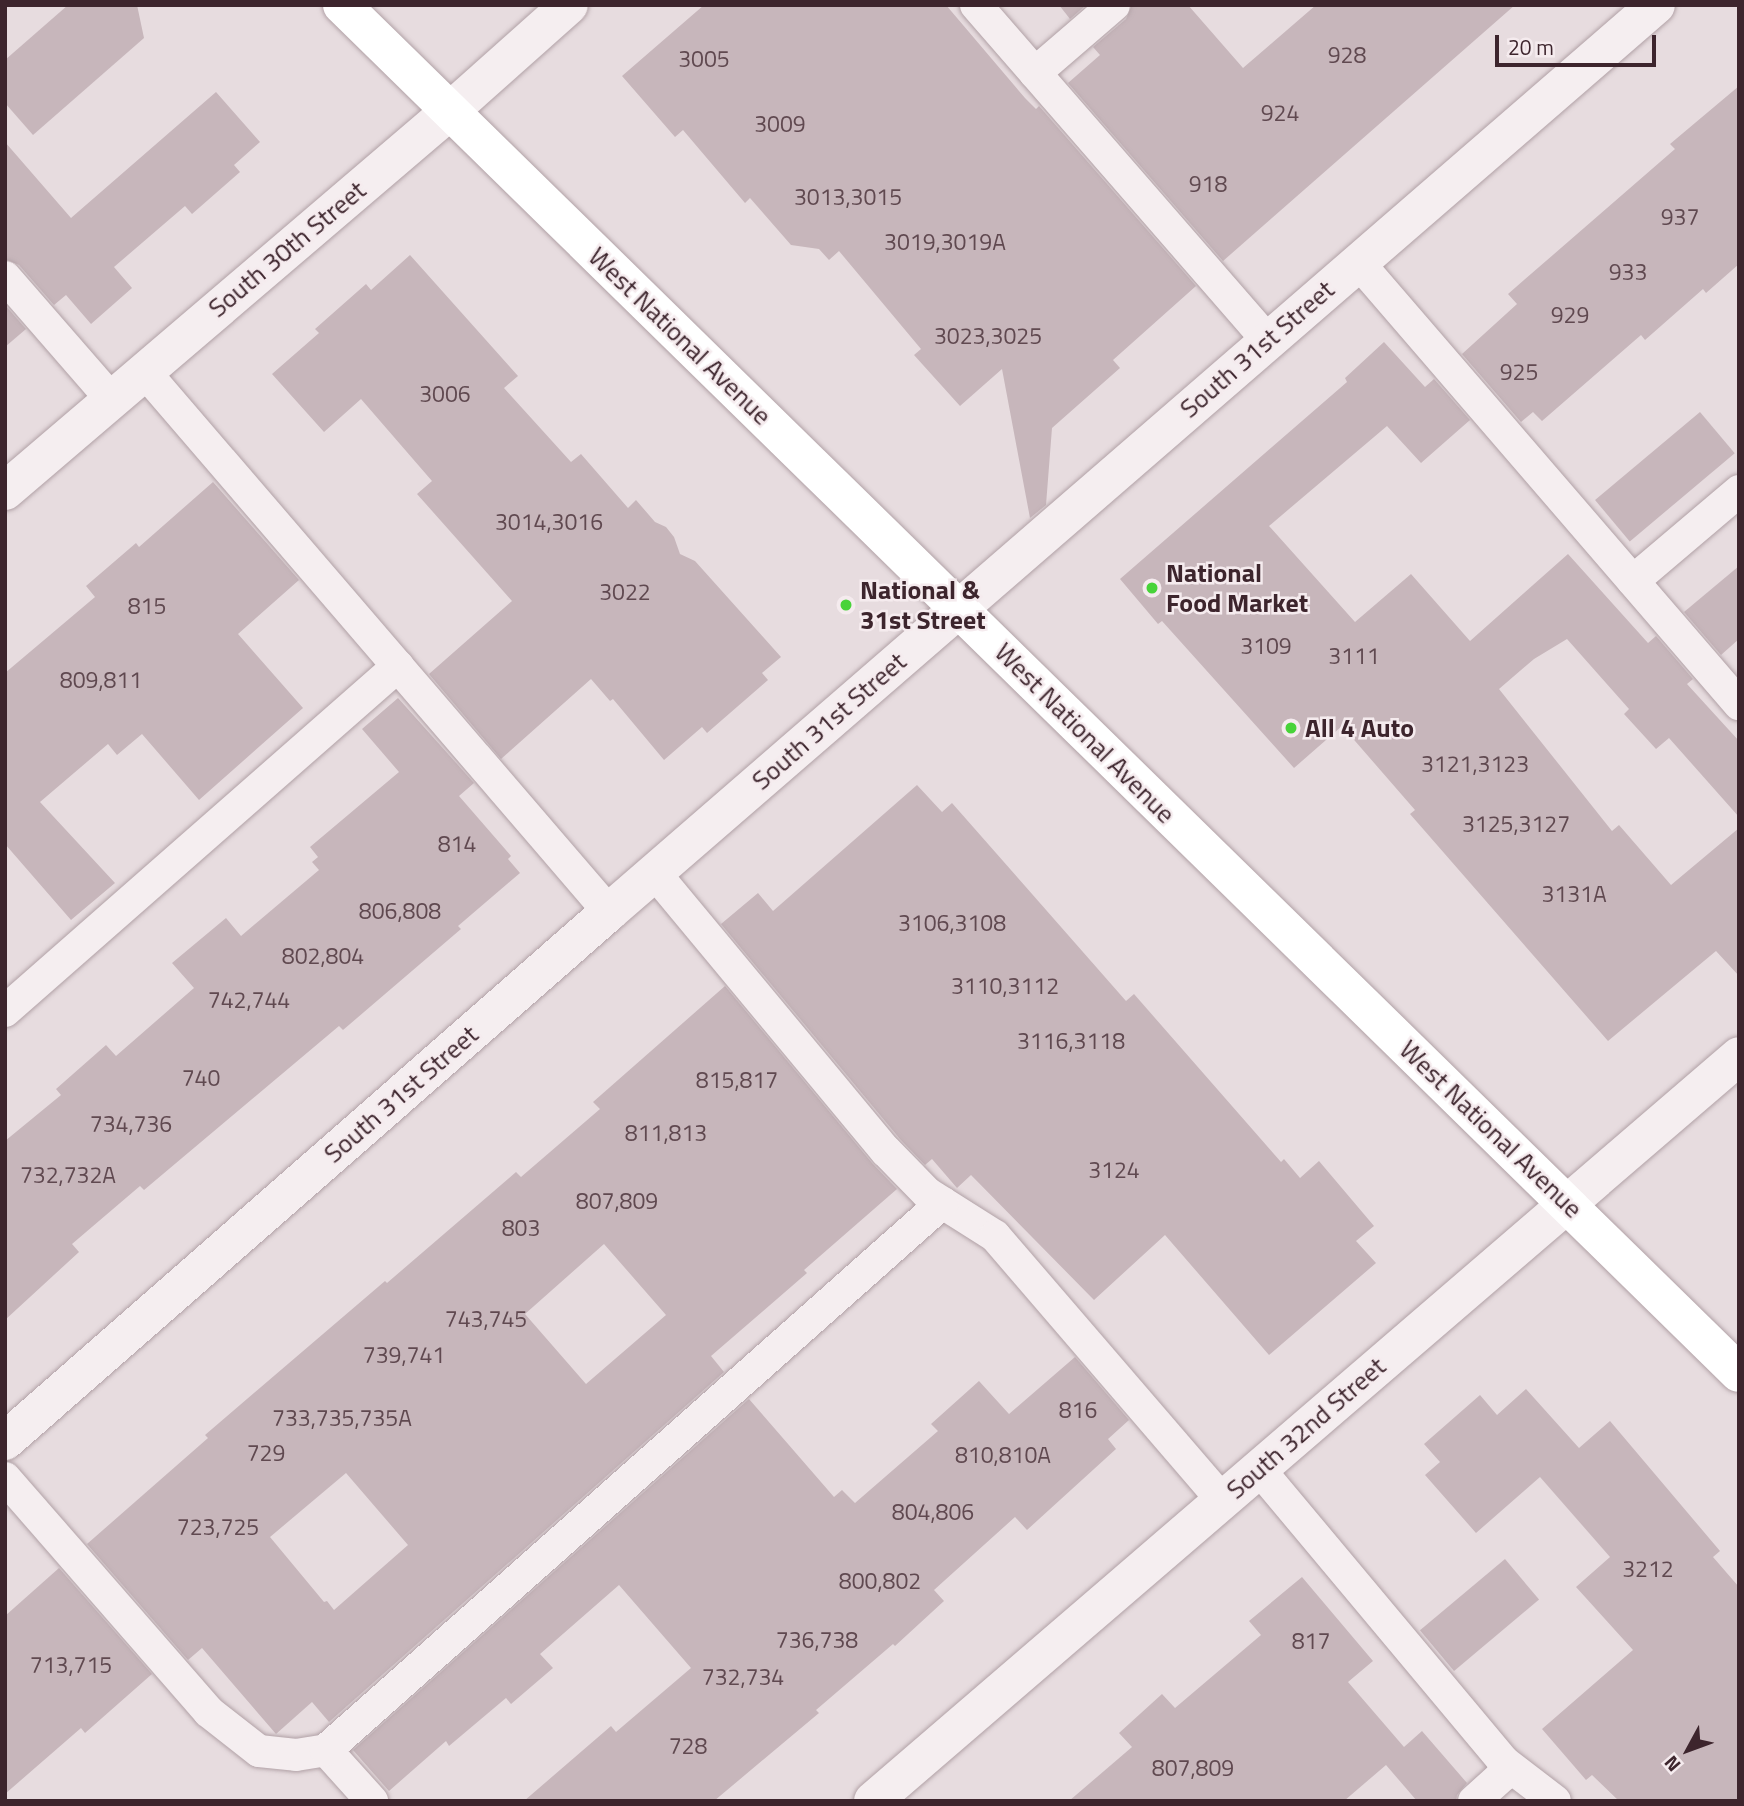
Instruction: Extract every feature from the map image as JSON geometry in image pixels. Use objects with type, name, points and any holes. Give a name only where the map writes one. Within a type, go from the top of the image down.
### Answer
[{"type":"main road","name":"West National Avenue","points":[[342,5],[1739,1373]]},
{"type":"street","name":"South 30th Street","points":[[5,491],[450,111],[569,5]]},
{"type":"street","name":"South 31st Street","points":[[5,1441],[654,872],[1656,5]]},
{"type":"street","name":"South 32nd Street","points":[[873,1801],[1739,1056]]},
{"type":"lane","points":[[976,5],[1267,340]]},
{"type":"lane","points":[[1035,73],[1114,5]]},
{"type":"lane","points":[[1358,262],[1739,704]]},
{"type":"lane","points":[[5,277],[111,399]]},
{"type":"lane","points":[[144,371],[609,912]]},
{"type":"lane","points":[[1633,581],[1739,491]]},
{"type":"lane","points":[[5,1011],[398,666]]},
{"type":"lane","points":[[654,872],[886,1151],[927,1193],[995,1236],[1222,1500]]},
{"type":"lane","points":[[5,1478],[209,1712],[259,1751],[296,1755],[326,1750],[942,1203]]},
{"type":"lane","points":[[1259,1469],[1504,1762],[1555,1801]]},
{"type":"lane","points":[[326,1750],[373,1801]]},
{"type":"lane","points":[[1474,1801],[1503,1775],[1504,1762]]},
{"type":"building","points":[[68,5],[137,5],[144,38],[33,135],[5,103],[5,60]]},
{"type":"building","points":[[704,5],[946,5],[1025,98],[1036,109],[1039,106],[1196,286],[1113,360],[1120,368],[1052,428],[1046,505],[1030,518],[1002,369],[960,406],[914,355],[921,349],[839,251],[829,260],[819,249],[791,245],[750,198],[745,203],[683,130],[675,137],[622,76]]},
{"type":"building","points":[[1059,5],[1086,5],[1070,19]]},
{"type":"building","points":[[1132,5],[1188,5],[1243,68],[1316,5],[1515,5],[1223,261],[1068,83],[1100,55],[1093,47],[1126,19]]},
{"type":"building","points":[[1739,86],[1739,264],[1706,293],[1703,289],[1645,340],[1641,335],[1542,421],[1533,412],[1521,422],[1462,354],[1517,304],[1508,294],[1675,149],[1670,144]]},
{"type":"building","points":[[216,92],[260,142],[234,165],[240,172],[192,214],[185,206],[114,267],[132,288],[91,324],[66,295],[54,305],[19,265],[5,259],[5,142],[71,218]]},
{"type":"building","points":[[410,255],[518,376],[504,388],[571,462],[581,454],[628,508],[636,500],[655,522],[666,527],[674,537],[680,554],[695,561],[781,657],[762,673],[768,680],[707,733],[702,727],[664,760],[613,699],[610,701],[591,679],[501,759],[429,674],[512,601],[417,494],[432,481],[361,399],[324,432],[272,374],[319,333],[315,329],[366,284],[371,290]]},
{"type":"building","points":[[5,305],[26,329],[5,347]]},
{"type":"building","points":[[1384,342],[1425,387],[1434,379],[1470,420],[1421,463],[1387,426],[1269,526],[1355,622],[1411,574],[1470,641],[1568,554],[1648,643],[1656,636],[1693,679],[1687,684],[1739,741],[1739,817],[1669,738],[1656,749],[1624,714],[1629,709],[1567,639],[1534,659],[1499,689],[1612,831],[1619,825],[1671,885],[1739,828],[1739,976],[1716,951],[1608,1041],[1410,814],[1415,810],[1342,726],[1294,768],[1162,621],[1158,624],[1120,579],[1347,382],[1345,378]]},
{"type":"building","points":[[1700,412],[1735,453],[1630,541],[1595,500]]},
{"type":"building","points":[[213,482],[299,580],[238,634],[303,708],[199,800],[142,734],[117,755],[108,744],[40,802],[115,883],[71,920],[5,844],[5,673],[95,597],[86,586],[136,543],[139,547]]},
{"type":"building","points":[[1739,566],[1739,639],[1721,655],[1684,612]]},
{"type":"building","points":[[398,698],[474,783],[459,796],[511,856],[508,859],[520,873],[458,926],[461,929],[343,1030],[339,1026],[144,1190],[140,1186],[72,1244],[79,1252],[5,1320],[5,1141],[61,1095],[56,1089],[106,1045],[116,1056],[194,988],[172,963],[226,918],[241,936],[319,870],[312,862],[318,857],[310,847],[399,772],[362,729]]},
{"type":"building","points":[[917,785],[942,812],[952,803],[1126,1001],[1134,994],[1281,1162],[1284,1159],[1300,1178],[1319,1161],[1374,1226],[1356,1241],[1376,1263],[1269,1355],[1165,1235],[1094,1300],[971,1175],[957,1188],[932,1159],[925,1165],[900,1139],[721,924],[758,893],[773,911]]},
{"type":"building","points":[[725,986],[872,1163],[897,1189],[804,1270],[807,1273],[711,1356],[724,1372],[329,1722],[312,1702],[276,1734],[202,1648],[188,1660],[87,1544],[208,1438],[205,1435],[385,1281],[387,1283],[516,1172],[521,1177],[600,1109],[593,1102]],"holes":[[[604,1244],[666,1315],[586,1384],[525,1314]],[[346,1473],[408,1545],[334,1610],[327,1601],[324,1602],[270,1537]]]},
{"type":"building","points":[[1075,1357],[1129,1420],[1108,1439],[1116,1449],[1027,1530],[1015,1517],[934,1590],[944,1601],[895,1646],[893,1644],[816,1710],[819,1713],[714,1801],[524,1801],[611,1726],[616,1732],[691,1668],[619,1585],[540,1654],[553,1668],[511,1704],[506,1698],[449,1746],[446,1741],[389,1791],[353,1750],[749,1399],[834,1497],[842,1490],[855,1503],[938,1431],[931,1424],[979,1381],[1009,1414]]},
{"type":"building","points":[[1526,1389],[1579,1448],[1610,1421],[1720,1551],[1713,1557],[1739,1587],[1739,1801],[1619,1801],[1592,1775],[1586,1780],[1542,1729],[1633,1650],[1576,1587],[1610,1557],[1540,1477],[1476,1533],[1425,1475],[1440,1462],[1424,1444],[1480,1395],[1497,1415]]},
{"type":"building","points":[[1505,1559],[1539,1600],[1454,1671],[1420,1630]]},
{"type":"building","points":[[59,1568],[152,1674],[85,1733],[81,1728],[5,1794],[5,1616]]},
{"type":"building","points":[[1302,1577],[1373,1661],[1348,1682],[1404,1747],[1422,1731],[1467,1783],[1457,1795],[1456,1801],[1417,1801],[1386,1765],[1344,1801],[1069,1801],[1132,1747],[1119,1733],[1162,1694],[1175,1708],[1261,1635],[1249,1621]]},
{"type":"place","name":"National Food Market","points":[[1152,588]]},
{"type":"place","name":"National & 31st Street","points":[[846,605]]},
{"type":"place","name":"All 4 Auto","points":[[1291,728]]}]
